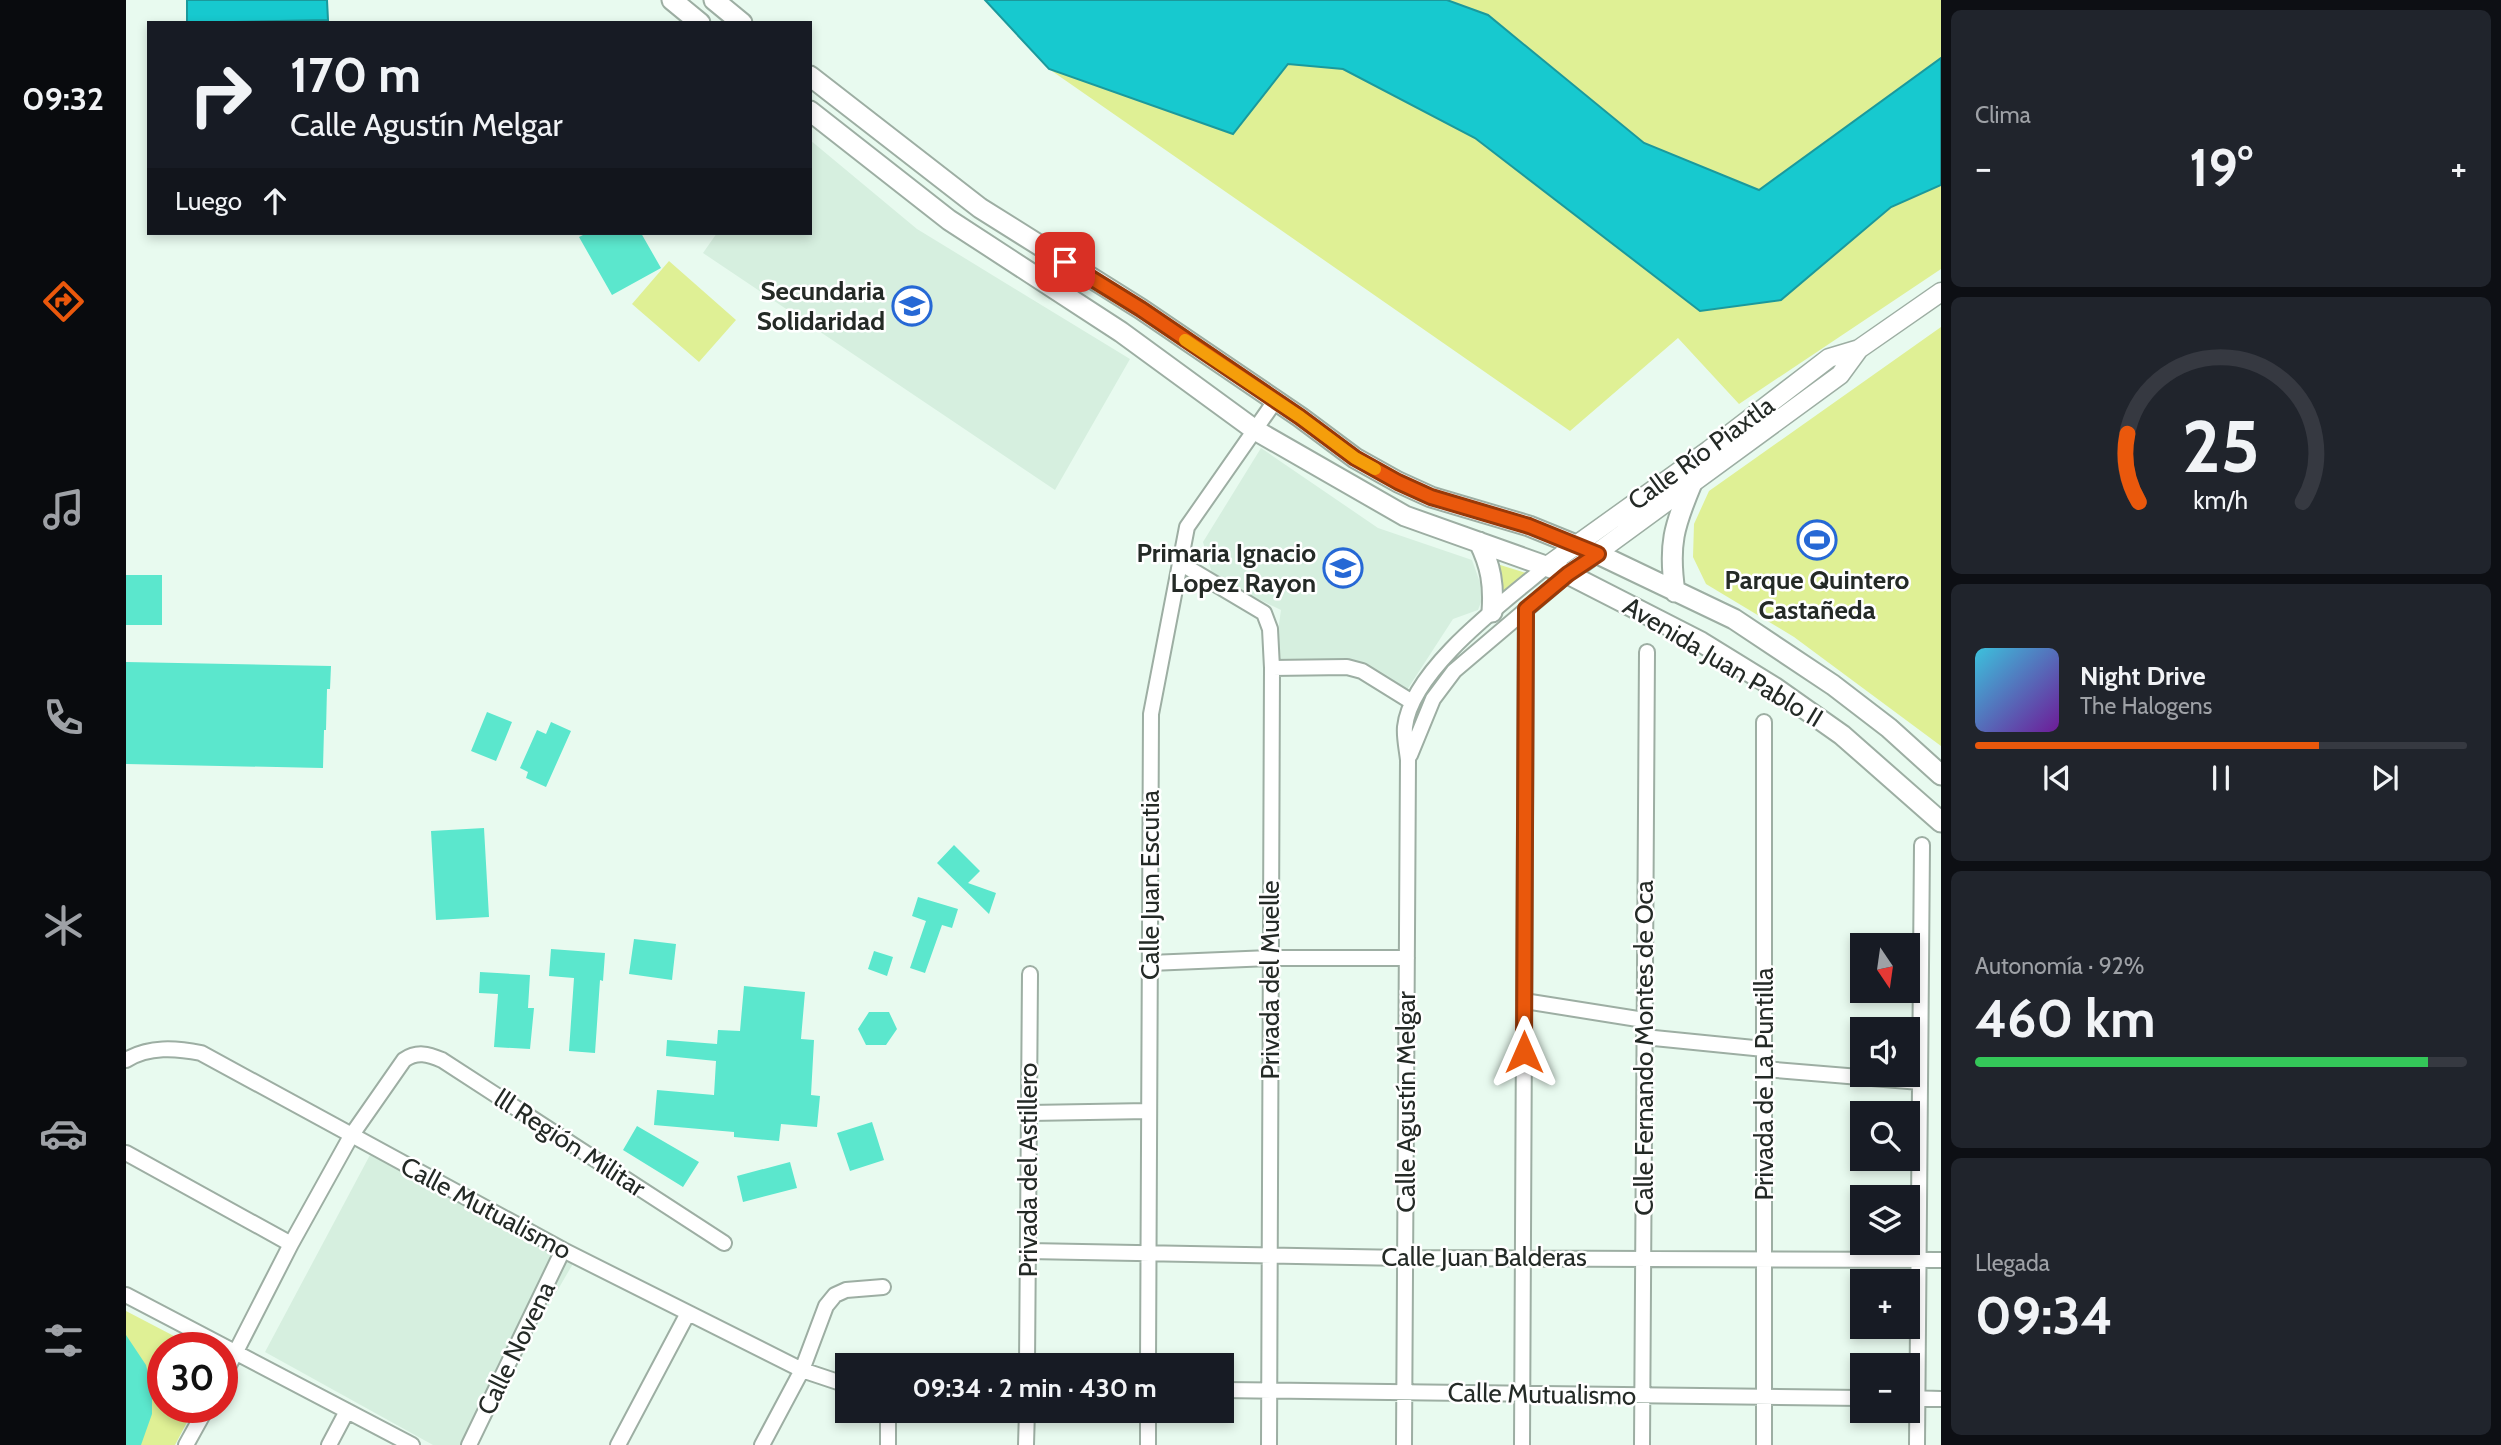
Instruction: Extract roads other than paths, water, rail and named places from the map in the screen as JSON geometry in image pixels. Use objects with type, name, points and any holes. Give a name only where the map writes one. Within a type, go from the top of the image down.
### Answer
[{"type":"main road","points":[[672,0],[698,21]]},
{"type":"main road","points":[[714,0],[740,21]]},
{"type":"main road","name":"Avenida Juan Pablo II","points":[[812,78],[980,208],[1141,309],[1355,458],[1431,497],[1529,526],[1598,554],[1734,619],[1833,685],[1889,728],[1941,775]]},
{"type":"main road","name":"Avenida Juan Pablo II","points":[[812,113],[949,220],[1121,332],[1255,430],[1394,510],[1568,574],[1701,642],[1774,687],[1842,735],[1941,822]]},
{"type":"main road","points":[[1068,298],[1085,275]]},
{"type":"main road","points":[[1675,592],[1671,543],[1678,516],[1692,483]]},
{"type":"main road","points":[[1479,542],[1493,580],[1492,612]]},
{"type":"street","name":"Calle Río Piaxtla","points":[[1547,566],[1709,450],[1829,358],[1859,349],[1941,292]]},
{"type":"street","name":"Calle Río Piaxtla","points":[[1568,574],[1840,375],[1859,349]]},
{"type":"street","points":[[1255,430],[1275,401]]},
{"type":"street","name":"Calle Juan Escutia","points":[[1148,1353],[1151,714],[1187,527],[1255,430]]},
{"type":"street","name":"Privada del Muelle","points":[[1180,563],[1264,614],[1270,629],[1269,1445]]},
{"type":"street","name":"Calle Agustín Melgar","points":[[1404,1445],[1408,760],[1405,727],[1412,702],[1438,663],[1492,612],[1547,566]]},
{"type":"street","name":"Calle Agustín Melgar","points":[[1408,760],[1433,699],[1454,671],[1568,574]]},
{"type":"street","points":[[1522,1445],[1526,609]]},
{"type":"street","name":"Calle Fernando Montes de Oca","points":[[1642,1445],[1647,652]]},
{"type":"street","points":[[1272,668],[1347,667],[1362,671],[1412,702]]},
{"type":"street","name":"Privada de La Puntilla","points":[[1764,722],[1764,1445]]},
{"type":"street","points":[[1920,1082],[1922,845]]},
{"type":"street","points":[[1150,963],[1270,958],[1407,958]]},
{"type":"street","name":"Privada del Astillero","points":[[1027,1353],[1030,974]]},
{"type":"street","points":[[1524,1001],[1644,1020]]},
{"type":"street","points":[[1644,1037],[1764,1049]]},
{"type":"street","name":"Calle Mutualismo","points":[[126,1060],[154,1050],[177,1049],[201,1053],[564,1250],[802,1370],[835,1381]]},
{"type":"street","name":"lll Región Militar","points":[[351,1136],[404,1060],[412,1054],[431,1055],[724,1243]]},
{"type":"street","points":[[1764,1069],[1850,1076]]},
{"type":"street","points":[[1914,1353],[1920,1087]]},
{"type":"street","points":[[1029,1113],[1149,1111]]},
{"type":"street","points":[[238,1351],[291,1244],[351,1136]]},
{"type":"street","points":[[126,1153],[291,1244]]},
{"type":"street","name":"Calle Novena","points":[[469,1445],[564,1250]]},
{"type":"street","name":"Calle Juan Balderas","points":[[1028,1251],[1405,1258],[1941,1260]]},
{"type":"street","points":[[762,1445],[802,1370],[827,1306],[835,1295],[846,1290],[883,1287]]},
{"type":"street","points":[[126,1295],[197,1332]]},
{"type":"street","points":[[618,1445],[688,1313]]},
{"type":"street","points":[[238,1354],[412,1445]]},
{"type":"street","name":"Calle Mutualismo","points":[[1234,1390],[1850,1398]]},
{"type":"street","points":[[1920,1399],[1941,1399]]},
{"type":"street","points":[[329,1445],[347,1411]]},
{"type":"street","points":[[186,1445],[198,1423]]},
{"type":"street","points":[[888,1423],[888,1445]]},
{"type":"street","points":[[1026,1445],[1027,1423]]},
{"type":"street","points":[[1148,1423],[1148,1445]]},
{"type":"street","points":[[1915,1423],[1917,1445]]},
{"type":"water","points":[[187,0],[327,0],[328,20],[187,21]]},
{"type":"water","points":[[985,0],[1447,0],[1488,15],[1644,143],[1759,190],[1941,58],[1941,185],[1891,207],[1781,300],[1700,311],[1475,138],[1343,69],[1288,64],[1233,134],[1049,69]]},
{"type":"place","name":"Secundaria Solidaridad","points":[[912,306]]},
{"type":"place","name":"Parque Quintero Castañeda","points":[[1817,540]]},
{"type":"place","name":"Primaria Ignacio Lopez Rayon","points":[[1343,568]]}]
